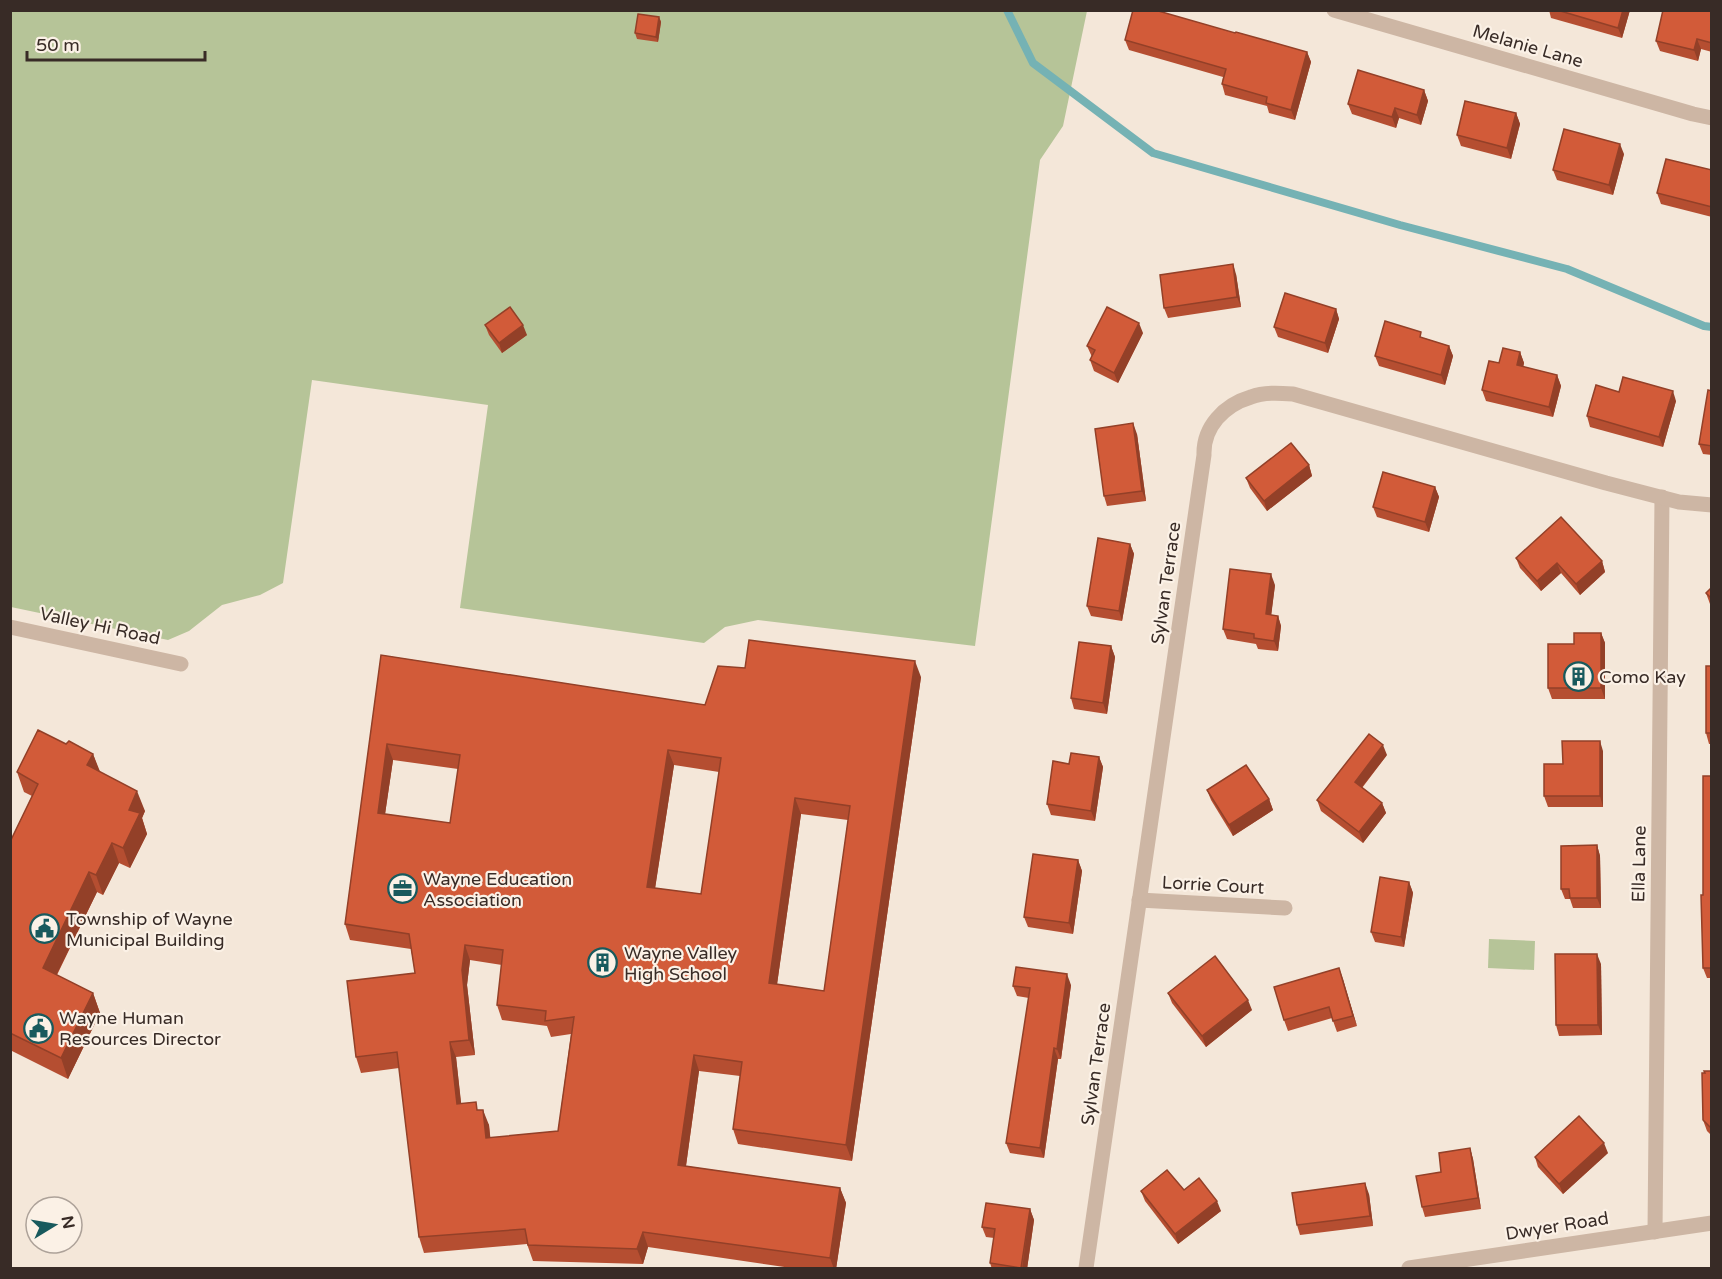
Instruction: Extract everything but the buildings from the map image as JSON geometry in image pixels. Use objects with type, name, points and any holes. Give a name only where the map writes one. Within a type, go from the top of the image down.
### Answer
[{"type":"street","name":"Melanie Lane","points":[[1335,11],[1712,118]]},
{"type":"street","name":"Sylvan Terrace","points":[[1086,1269],[1204,444],[1209,428],[1217,418],[1232,405],[1251,396],[1272,393],[1293,394],[1679,502],[1712,505]]},
{"type":"street","name":"Ella Lane","points":[[1655,1232],[1662,497]]},
{"type":"street","name":"Valley Hi Road","points":[[10,627],[181,664]]},
{"type":"street","name":"Lorrie Court","points":[[1139,900],[1285,908]]},
{"type":"street","name":"Dwyer Road","points":[[1409,1269],[1712,1223]]},
{"type":"green space","points":[[11,11],[1087,11],[1063,126],[1040,160],[975,646],[758,620],[725,627],[704,643],[460,608],[488,405],[312,380],[283,583],[260,595],[222,605],[189,631],[168,640],[11,607]]},
{"type":"green space","points":[[1489,939],[1535,941],[1534,970],[1488,968]]},
{"type":"waterway","points":[[1007,10],[1033,63],[1153,153],[1400,225],[1567,269],[1704,326],[1712,327]]},
{"type":"place","name":"Como Kay","points":[[1578,677]]},
{"type":"place","name":"Wayne Education Association","points":[[402,889]]},
{"type":"place","name":"Township of Wayne Municipal Building","points":[[45,929]]},
{"type":"place","name":"Wayne Valley High School","points":[[603,963]]},
{"type":"place","name":"Wayne Human Resources Director","points":[[38,1028]]}]
